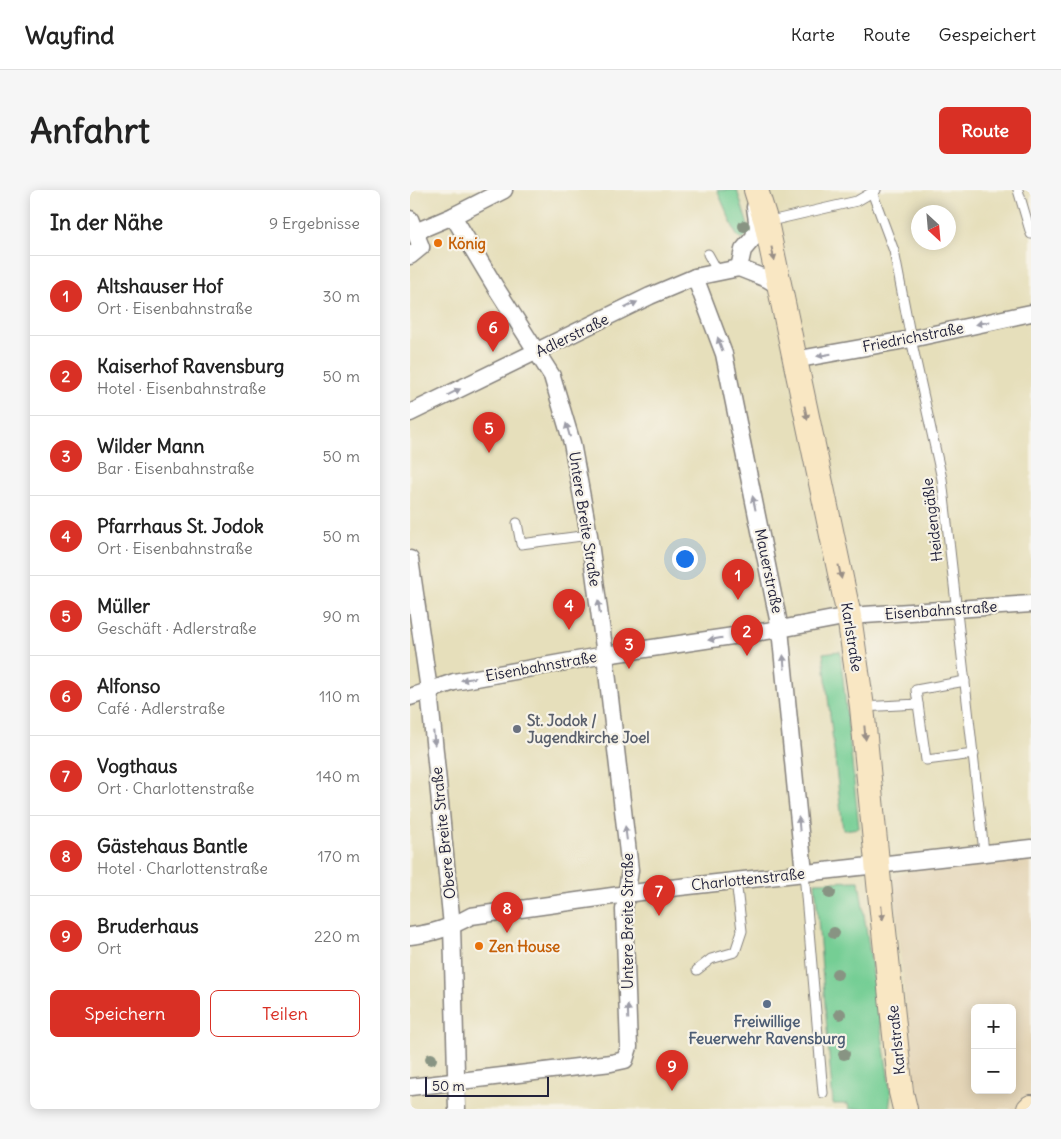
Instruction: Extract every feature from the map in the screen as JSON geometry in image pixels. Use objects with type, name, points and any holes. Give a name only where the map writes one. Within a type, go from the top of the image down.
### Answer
[{"type":"main road","name":"Karlstraße","points":[[754,190],[766,222],[849,616],[862,707],[902,1103]]},
{"type":"street","points":[[410,256],[421,247],[413,225],[453,216],[504,190]]},
{"type":"street","points":[[754,190],[757,221],[754,237],[743,250],[739,268],[767,279],[780,288]]},
{"type":"street","name":"Untere Breite Straße","points":[[453,216],[552,376],[572,443],[589,534],[606,655],[630,870],[624,910],[629,1047],[625,1060],[457,1081]]},
{"type":"street","name":"Adlerstraße","points":[[410,413],[650,296],[695,277],[739,268]]},
{"type":"street","name":"Mauerstraße","points":[[695,277],[724,354],[780,629],[804,873]]},
{"type":"street","name":"Friedrichstraße","points":[[794,360],[911,339],[1031,313]]},
{"type":"street","name":"Obere Breite Straße","points":[[410,559],[429,690],[452,926],[457,1109]]},
{"type":"street","name":"Eisenbahnstraße","points":[[410,696],[454,682],[606,655],[780,629],[849,616],[1031,604]]},
{"type":"street","name":"Charlottenstraße","points":[[410,936],[434,933],[471,916],[626,894],[1031,848]]},
{"type":"street","points":[[410,1087],[457,1081]]},
{"type":"lane","points":[[1018,190],[1031,234]]},
{"type":"lane","points":[[766,222],[857,200],[874,191]]},
{"type":"lane","name":"Heidengäßle","points":[[874,191],[894,250],[911,339],[942,479],[984,852]]},
{"type":"lane","points":[[708,254],[718,272]]},
{"type":"lane","points":[[518,523],[521,544],[589,534]]},
{"type":"lane","points":[[965,681],[916,690],[926,760],[974,754]]},
{"type":"lane","points":[[862,707],[918,704]]},
{"type":"lane","points":[[804,873],[823,1093]]},
{"type":"lane","points":[[697,970],[711,960],[735,952],[742,931],[736,880]]},
{"type":"shaded area","points":[[1031,858],[1031,1109],[916,1109],[893,877],[921,867]]},
{"type":"green space","points":[[717,190],[737,190],[750,232],[743,239],[737,236]]},
{"type":"green space","points":[[840,651],[859,828],[843,830],[823,653]]},
{"type":"green space","points":[[859,881],[891,1095],[889,1109],[849,1109],[848,1104],[833,1104],[815,882]]},
{"type":"place","name":"König","points":[[438,243]]},
{"type":"place","name":"Alfonso","points":[[493,352]]},
{"type":"place","name":"Müller","points":[[489,453]]},
{"type":"place","name":"Altshauser Hof","points":[[738,600]]},
{"type":"place","name":"Pfarrhaus St. Jodok","points":[[569,630]]},
{"type":"place","name":"Kaiserhof Ravensburg","points":[[747,656]]},
{"type":"place","name":"Wilder Mann","points":[[629,669]]},
{"type":"place","name":"St. Jodok / Jugendkirche Joel","points":[[517,729]]},
{"type":"place","name":"Vogthaus","points":[[659,916]]},
{"type":"place","name":"Gästehaus Bantle","points":[[507,933]]},
{"type":"place","name":"Zen House","points":[[479,946]]},
{"type":"place","name":"Freiwillige Feuerwehr Ravensburg","points":[[767,1004]]},
{"type":"place","name":"Bruderhaus","points":[[672,1091]]}]
